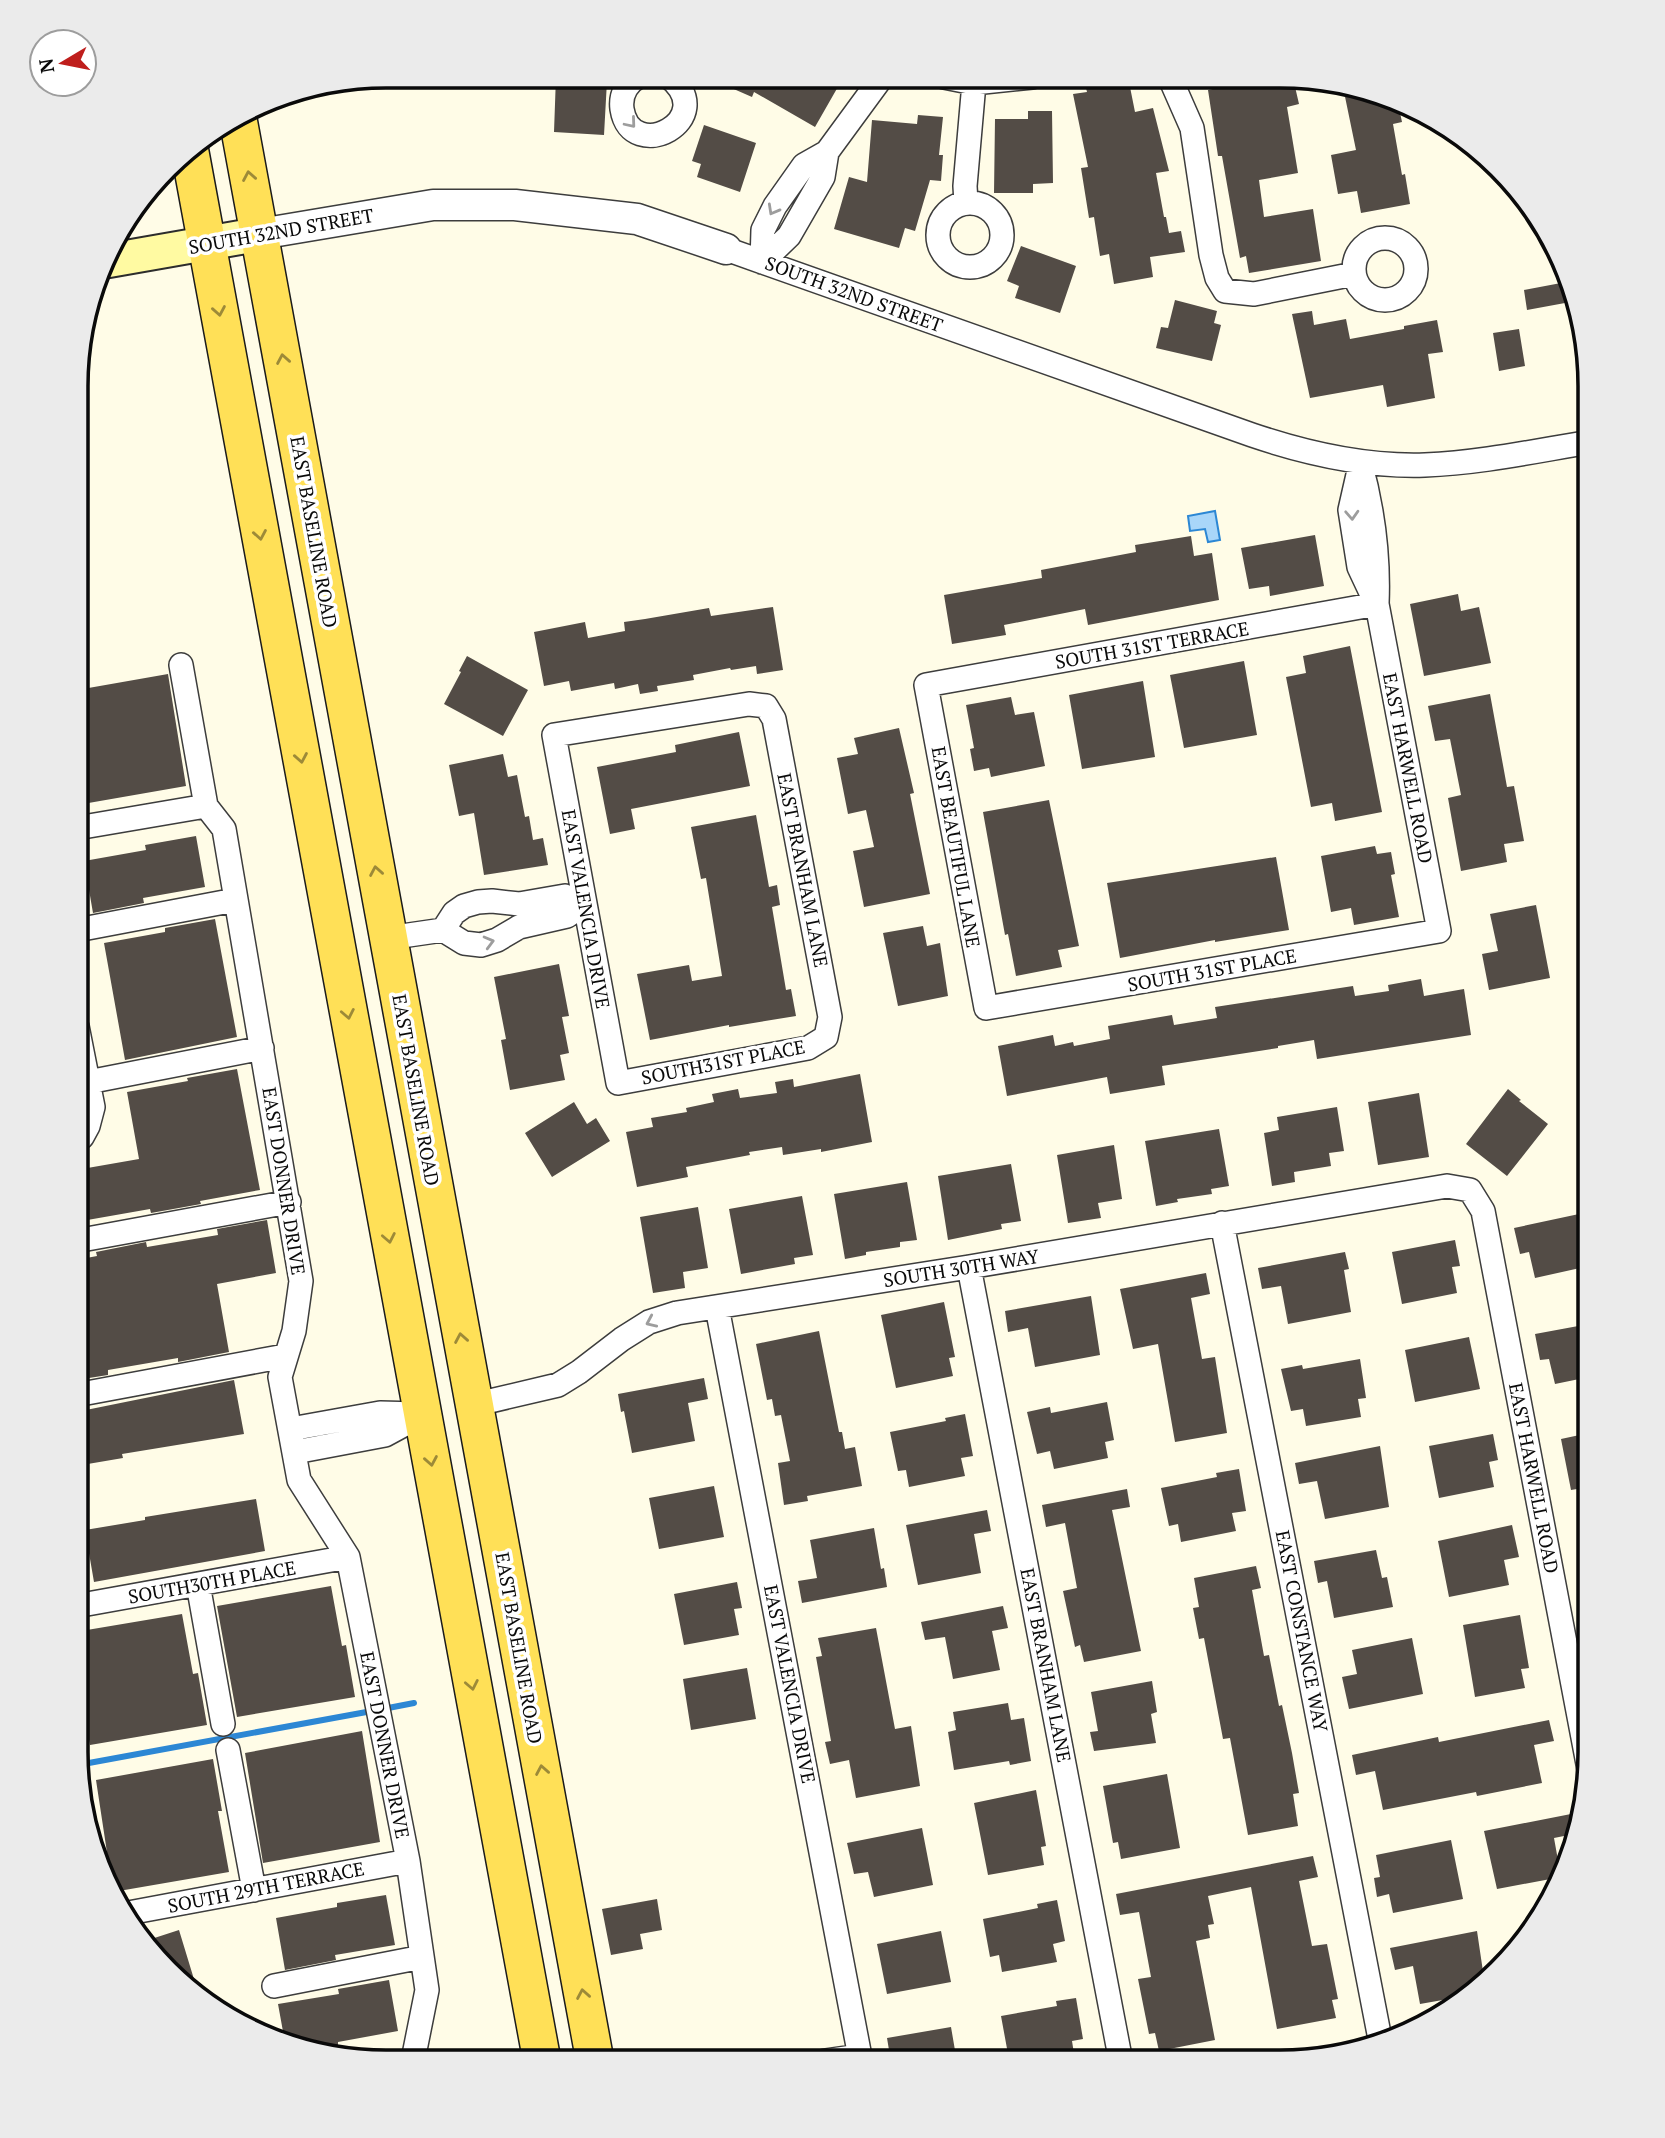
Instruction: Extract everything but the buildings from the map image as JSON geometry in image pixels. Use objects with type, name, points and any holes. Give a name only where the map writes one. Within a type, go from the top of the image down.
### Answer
[{"type":"main road","name":"EAST BASELINE ROAD","points":[[239,125],[593,2050]]},
{"type":"main road","points":[[191,159],[540,2050]]},
{"type":"main road","name":"SOUTH 32ND STREET","points":[[115,259],[260,234]]},
{"type":"main road","points":[[335,947],[388,938]]},
{"type":"main road","points":[[422,1415],[473,1405]]},
{"type":"street","points":[[626,88],[622,111],[626,121],[633,128],[651,136],[671,130],[684,113],[685,102],[678,88]]},
{"type":"street","points":[[762,262],[789,236],[823,177],[827,152],[874,88]]},
{"type":"street","points":[[966,203],[965,186],[974,88]]},
{"type":"street","points":[[1174,88],[1192,128],[1211,254],[1217,278],[1224,291],[1254,294],[1354,274]]},
{"type":"street","name":"SOUTH 32ND STREET","points":[[260,234],[433,205],[515,205],[637,219],[1252,435],[1322,456],[1360,463],[1414,465],[1456,463],[1578,444]]},
{"type":"street","name":"EAST HARWELL ROAD","points":[[1360,463],[1369,495],[1366,545],[1379,564],[1377,604],[1438,931]]},
{"type":"street","name":"SOUTH 31ST TERRACE","points":[[926,685],[1377,604]]},
{"type":"street","name":"EAST DONNER DRIVE","points":[[181,665],[206,806],[224,829],[301,1281],[294,1331],[280,1377],[299,1480],[348,1557],[408,1861],[427,1990],[415,2050]]},
{"type":"street","name":"EAST BEAUTIFUL LANE","points":[[926,685],[986,1009]]},
{"type":"street","name":"EAST BRANHAM LANE","points":[[554,735],[749,704],[766,706],[775,719],[830,1017],[826,1037]]},
{"type":"street","name":"EAST VALENCIA DRIVE","points":[[554,735],[618,1083]]},
{"type":"street","points":[[88,826],[206,806]]},
{"type":"street","points":[[443,930],[454,913],[464,906],[478,902],[519,904],[565,896],[584,904]]},
{"type":"street","points":[[88,928],[236,900]]},
{"type":"street","points":[[388,938],[443,930],[464,943],[481,945],[497,940],[519,927],[567,916],[584,904]]},
{"type":"street","name":"SOUTH 31ST PLACE","points":[[986,1009],[1438,931]]},
{"type":"street","name":"SOUTH31ST PLACE","points":[[618,1083],[808,1048],[826,1037]]},
{"type":"street","points":[[88,1118],[93,1107],[88,1082],[262,1048]]},
{"type":"street","name":"SOUTH 30TH WAY","points":[[473,1405],[558,1385],[649,1322],[677,1313],[969,1267],[1447,1186],[1470,1190]]},
{"type":"street","name":"EAST HARWELL ROAD","points":[[1470,1190],[1483,1211],[1578,1711]]},
{"type":"street","points":[[88,1239],[289,1202]]},
{"type":"street","name":"EAST CONSTANCE WAY","points":[[1222,1223],[1379,2034]]},
{"type":"street","name":"EAST BRANHAM LANE","points":[[969,1267],[1119,2050]]},
{"type":"street","name":"EAST VALENCIA DRIVE","points":[[717,1307],[858,2050]]},
{"type":"street","points":[[88,1393],[285,1356]]},
{"type":"street","points":[[290,1429],[384,1435],[422,1415]]},
{"type":"street","points":[[295,1452],[342,1432]]},
{"type":"street","name":"SOUTH30TH PLACE","points":[[88,1604],[348,1557]]},
{"type":"street","points":[[198,1584],[223,1724]]},
{"type":"street","points":[[228,1750],[254,1890]]},
{"type":"street","name":"SOUTH 29TH TERRACE","points":[[134,1912],[408,1861]]},
{"type":"street","points":[[274,1986],[422,1957]]},
{"type":"water","points":[[1215,511],[1220,540],[1208,542],[1205,529],[1190,531],[1188,516]]},
{"type":"waterway","points":[[383,1709],[414,1703]]},
{"type":"waterway","points":[[88,1763],[372,1711]]}]
